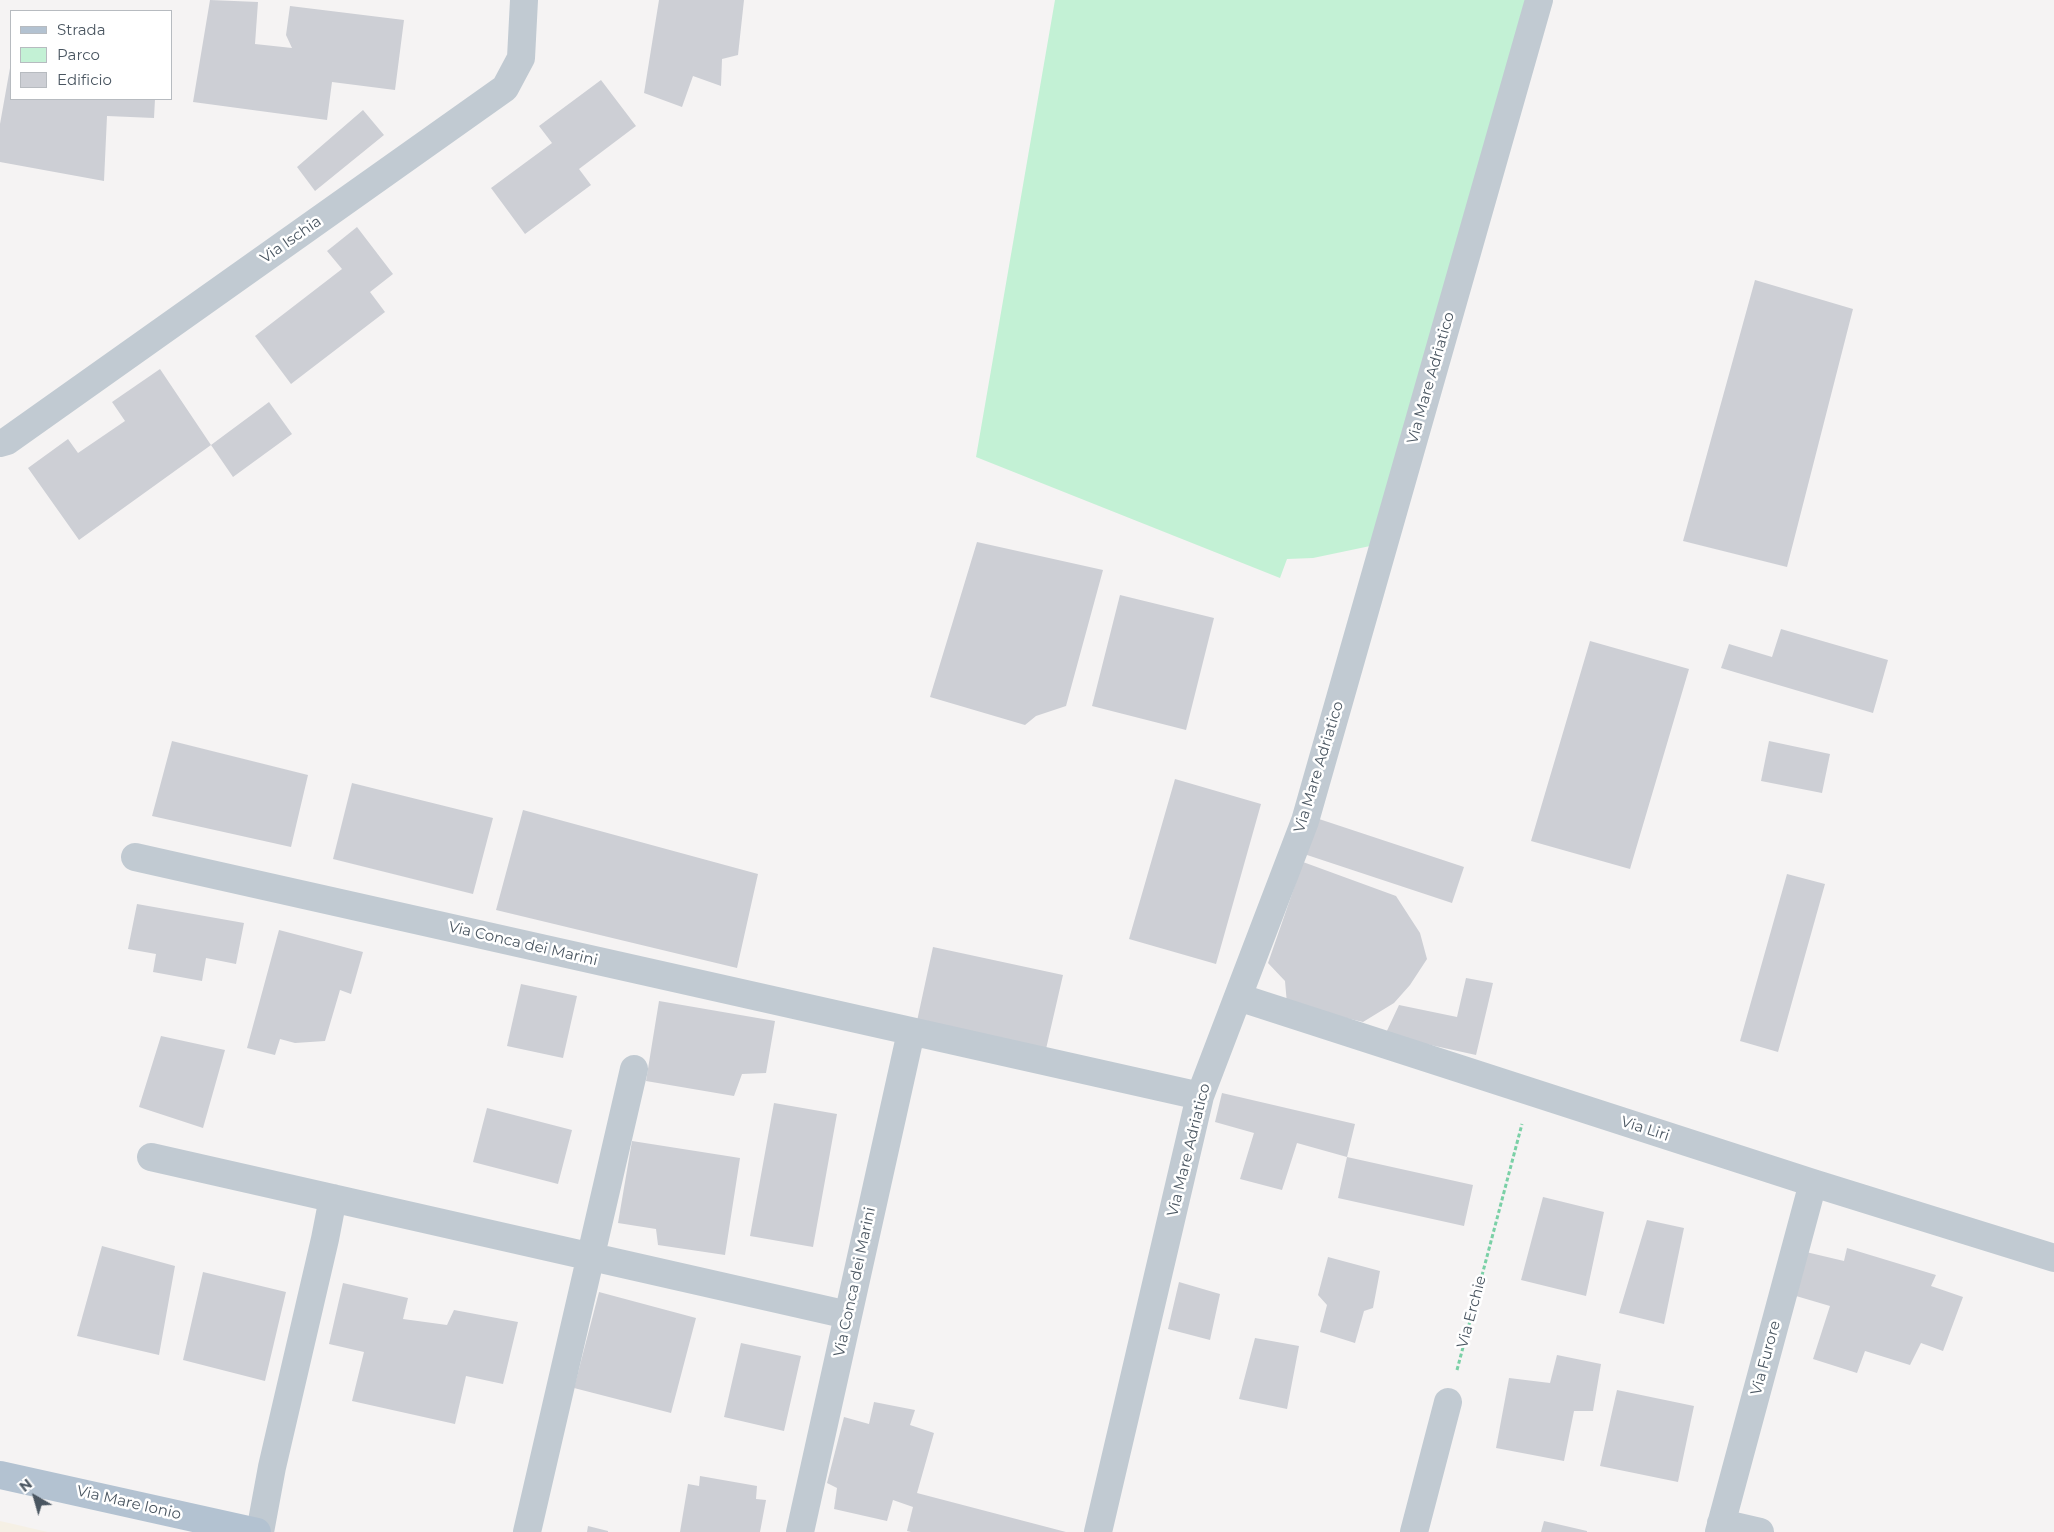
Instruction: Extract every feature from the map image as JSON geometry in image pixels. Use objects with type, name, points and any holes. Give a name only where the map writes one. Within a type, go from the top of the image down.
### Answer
[{"type":"main road","name":"Via Mare Ionio","points":[[0,1475],[259,1532]]},
{"type":"street","name":"Via Ischia","points":[[0,443],[7,441],[505,88],[521,58],[524,0]]},
{"type":"street","name":"Via Mare Adriatico","points":[[1098,1532],[1200,1096],[1305,821],[1539,0]]},
{"type":"street","name":"Via Conca dei Marini","points":[[135,857],[1200,1096]]},
{"type":"street","name":"Via Liri","points":[[1238,997],[1813,1183],[2054,1258]]},
{"type":"street","name":"Via Conca dei Marini","points":[[800,1532],[911,1032]]},
{"type":"street","points":[[528,1532],[634,1069]]},
{"type":"street","points":[[151,1157],[848,1315]]},
{"type":"street","name":"Via Furore","points":[[1720,1528],[1813,1183]]},
{"type":"street","points":[[259,1532],[333,1198]]},
{"type":"street","points":[[1414,1532],[1448,1402]]},
{"type":"street","points":[[1720,1528],[1760,1532]]},
{"type":"path","name":"Via Erchie","points":[[1448,1402],[1530,1092]]},
{"type":"green space","points":[[1055,0],[1525,0],[1375,545],[1313,558],[1287,559],[1280,578],[976,457]]},
{"type":"sand","points":[[0,1521],[48,1532],[0,1532]]},
{"type":"building","points":[[210,0],[258,2],[255,44],[292,48],[286,35],[290,6],[404,20],[395,90],[332,82],[327,120],[193,102]]},
{"type":"building","points":[[659,0],[744,0],[738,55],[722,59],[721,86],[693,76],[682,107],[644,93]]},
{"type":"building","points":[[10,68],[10,100],[155,100],[154,118],[107,116],[104,181],[0,162],[0,124]]},
{"type":"building","points":[[601,80],[636,126],[579,169],[591,185],[525,234],[491,188],[552,143],[539,126]]},
{"type":"building","points":[[363,110],[384,135],[315,191],[297,167]]},
{"type":"building","points":[[357,227],[393,274],[370,292],[385,312],[291,384],[255,336],[342,269],[327,251]]},
{"type":"building","points":[[1755,280],[1853,309],[1787,567],[1683,541]]},
{"type":"building","points":[[160,369],[211,445],[79,540],[28,468],[68,439],[78,453],[125,421],[112,402]]},
{"type":"building","points":[[269,402],[292,434],[233,477],[211,445]]},
{"type":"building","points":[[977,542],[1103,570],[1066,706],[1036,716],[1025,725],[930,697]]},
{"type":"building","points":[[1120,595],[1214,618],[1186,730],[1092,706]]},
{"type":"building","points":[[1781,629],[1888,660],[1873,713],[1721,668],[1729,644],[1772,657]]},
{"type":"building","points":[[1590,641],[1689,669],[1630,869],[1531,841]]},
{"type":"building","points":[[172,741],[308,775],[291,847],[152,816]]},
{"type":"building","points":[[1769,741],[1830,754],[1822,793],[1761,781]]},
{"type":"building","points":[[1175,779],[1261,804],[1216,964],[1129,939]]},
{"type":"building","points":[[352,783],[493,818],[473,894],[333,859]]},
{"type":"building","points":[[523,810],[758,874],[737,968],[496,910]]},
{"type":"building","points":[[1316,818],[1464,867],[1452,903],[1304,854]]},
{"type":"building","points":[[1303,862],[1396,896],[1420,933],[1427,959],[1410,985],[1394,1003],[1363,1022],[1287,1004],[1285,981],[1268,963]]},
{"type":"building","points":[[1787,874],[1825,884],[1778,1052],[1740,1041]]},
{"type":"building","points":[[137,904],[244,923],[236,964],[206,958],[202,981],[153,972],[156,954],[128,949]]},
{"type":"building","points":[[279,930],[363,952],[351,994],[340,990],[325,1041],[295,1043],[280,1039],[275,1055],[247,1048]]},
{"type":"building","points":[[933,947],[1063,975],[1046,1049],[917,1021]]},
{"type":"building","points":[[1466,978],[1493,983],[1476,1055],[1385,1035],[1399,1005],[1457,1017]]},
{"type":"building","points":[[521,984],[577,996],[563,1058],[507,1046]]},
{"type":"building","points":[[659,1001],[775,1021],[766,1073],[742,1074],[734,1096],[646,1081]]},
{"type":"building","points":[[161,1036],[225,1050],[203,1128],[139,1107]]},
{"type":"building","points":[[1222,1093],[1355,1124],[1347,1157],[1297,1143],[1282,1190],[1240,1179],[1254,1133],[1215,1122]]},
{"type":"building","points":[[774,1103],[837,1114],[813,1247],[750,1236]]},
{"type":"building","points":[[487,1108],[572,1130],[558,1184],[473,1162]]},
{"type":"building","points":[[632,1141],[740,1158],[725,1255],[658,1245],[656,1229],[618,1223]]},
{"type":"building","points":[[1347,1157],[1473,1185],[1464,1226],[1338,1198]]},
{"type":"building","points":[[1543,1197],[1604,1212],[1586,1296],[1521,1280]]},
{"type":"building","points":[[1647,1220],[1684,1228],[1664,1324],[1619,1313]]},
{"type":"building","points":[[102,1246],[175,1266],[159,1355],[77,1336]]},
{"type":"building","points":[[1847,1248],[1936,1275],[1931,1286],[1963,1297],[1943,1351],[1921,1343],[1910,1365],[1865,1351],[1857,1373],[1813,1359],[1830,1306],[1796,1296],[1806,1252],[1844,1261]]},
{"type":"building","points":[[1328,1257],[1380,1271],[1373,1308],[1364,1311],[1355,1343],[1320,1332],[1327,1305],[1318,1295]]},
{"type":"building","points":[[203,1272],[286,1292],[265,1381],[183,1360]]},
{"type":"building","points":[[1179,1282],[1220,1294],[1210,1340],[1168,1329]]},
{"type":"building","points":[[343,1283],[408,1298],[403,1319],[447,1325],[454,1310],[518,1322],[503,1384],[466,1376],[455,1424],[352,1401],[364,1352],[329,1344]]},
{"type":"building","points":[[599,1292],[696,1318],[671,1413],[574,1388]]},
{"type":"building","points":[[1255,1338],[1299,1346],[1287,1409],[1239,1399]]},
{"type":"building","points":[[741,1343],[801,1356],[784,1431],[724,1417]]},
{"type":"building","points":[[1557,1355],[1601,1364],[1593,1411],[1574,1411],[1564,1461],[1496,1448],[1509,1378],[1550,1383]]},
{"type":"building","points":[[1617,1390],[1694,1406],[1678,1482],[1600,1466]]},
{"type":"building","points":[[874,1402],[915,1410],[910,1425],[934,1433],[917,1493],[1066,1532],[911,1532],[907,1531],[913,1507],[893,1500],[887,1521],[834,1509],[837,1488],[827,1483],[844,1417],[869,1424]]},
{"type":"building","points":[[700,1476],[757,1486],[756,1499],[766,1500],[760,1532],[680,1532],[688,1484],[699,1486]]},
{"type":"building","points":[[1544,1521],[1587,1531],[1587,1532],[1541,1532]]},
{"type":"building","points":[[588,1526],[608,1531],[608,1532],[587,1532]]}]
